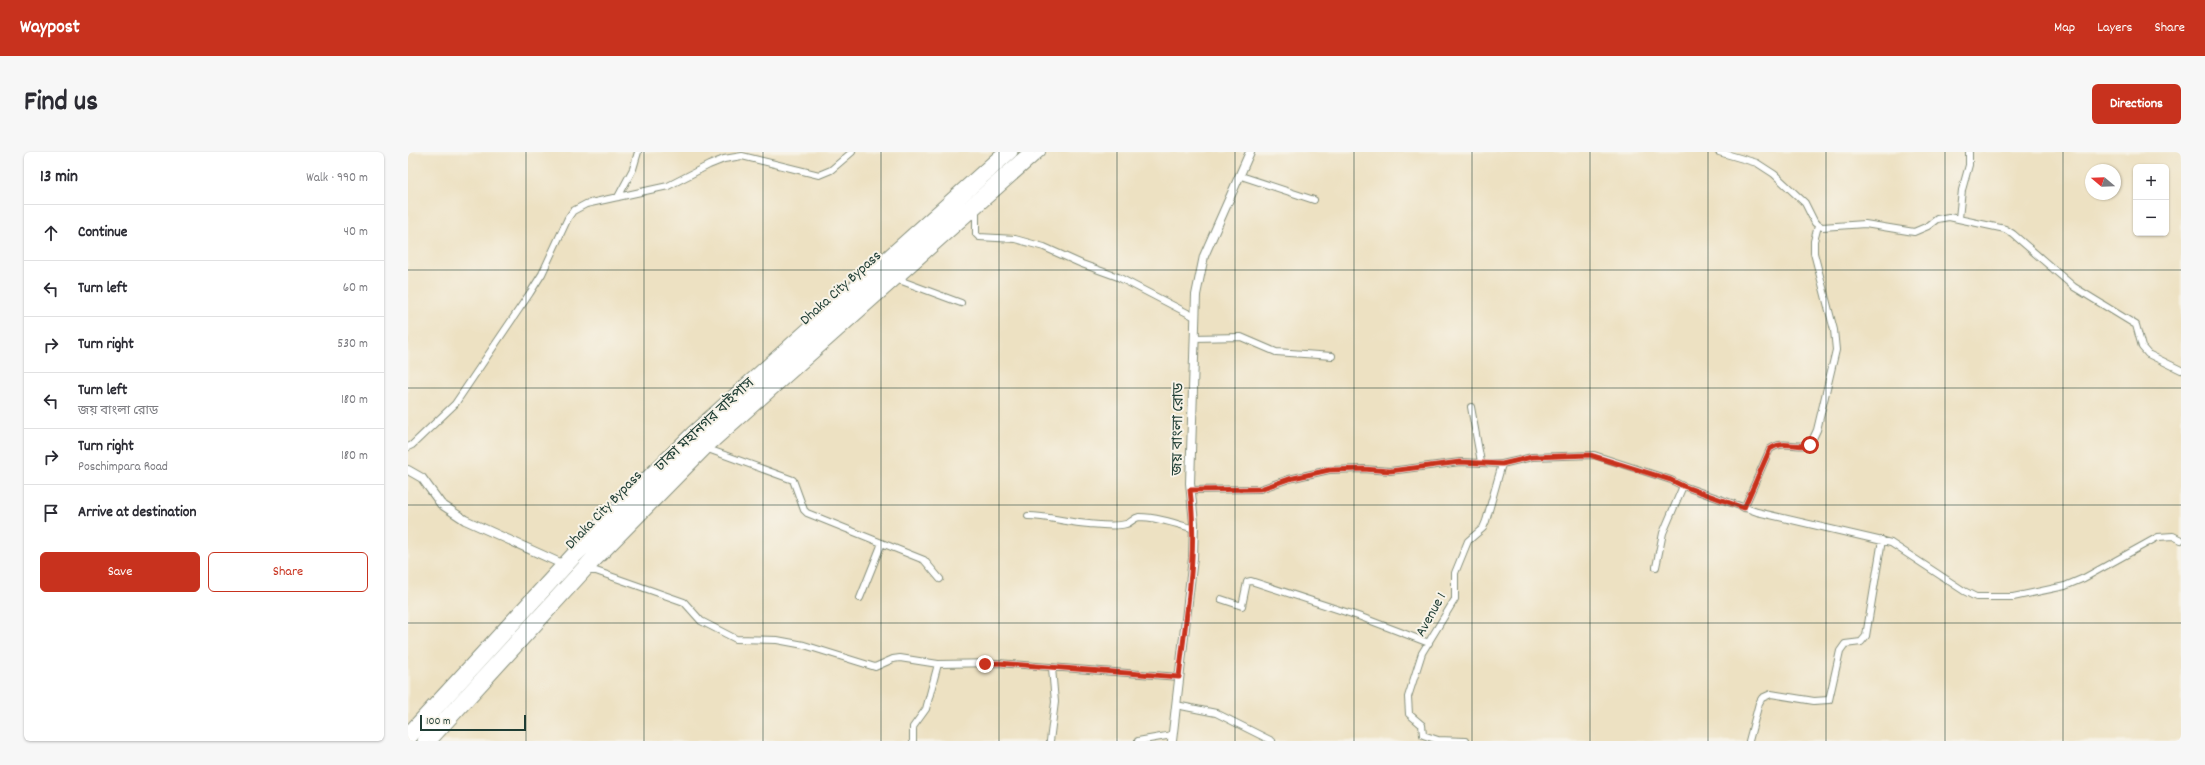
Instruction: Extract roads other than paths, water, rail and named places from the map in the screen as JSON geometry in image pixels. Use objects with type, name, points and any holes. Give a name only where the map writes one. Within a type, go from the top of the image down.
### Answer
[{"type":"highway","name":"Dhaka City Bypass","points":[[408,741],[576,557],[694,438],[1012,152]]},
{"type":"highway","name":"ঢাকা মহানগর বাইপাস","points":[[423,741],[610,537],[702,444],[1028,152]]},
{"type":"main road","points":[[408,730],[560,563],[690,432],[1001,152]]},
{"type":"main road","points":[[432,741],[588,571],[708,449],[1041,152]]},
{"type":"main road","name":"জয় বাংলা রোড","points":[[1172,738],[1193,558],[1194,529],[1190,490],[1196,295],[1201,264],[1241,176],[1250,152]]},
{"type":"main road","points":[[408,470],[422,478],[440,504],[465,520],[560,563]]},
{"type":"street","points":[[618,197],[633,168],[638,152]]},
{"type":"street","points":[[408,446],[412,445],[455,404],[530,293],[573,211],[586,204],[668,186],[724,159],[742,156],[819,175],[832,170],[852,152]]},
{"type":"street","points":[[1719,152],[1757,163],[1774,174],[1805,203],[1815,224],[1818,226],[1826,227],[1864,224],[1914,232],[1928,226],[1937,219],[1949,217],[2005,229],[2013,234],[2074,288],[2136,325],[2142,347],[2148,354],[2181,370]]},
{"type":"street","points":[[1959,218],[1962,190],[1969,165],[1969,152]]},
{"type":"street","points":[[1241,176],[1314,200]]},
{"type":"street","points":[[976,210],[976,234],[979,237],[1015,239],[1044,247],[1082,264],[1118,277],[1195,317]]},
{"type":"street","points":[[1744,508],[1770,449],[1776,444],[1810,445],[1818,430],[1836,350],[1834,330],[1814,253],[1814,241],[1818,226]]},
{"type":"street","points":[[899,280],[961,303]]},
{"type":"street","points":[[1194,338],[1241,338],[1276,352],[1332,356]]},
{"type":"street","points":[[1472,407],[1482,462]]},
{"type":"street","points":[[708,449],[793,480],[804,510],[807,513],[924,560],[940,580]]},
{"type":"street","points":[[1190,490],[1260,489],[1289,479],[1329,470],[1363,469],[1390,471],[1446,463],[1482,462],[1502,464],[1542,456],[1594,455],[1671,480],[1683,486],[1744,508],[1828,530],[1891,543],[1964,591],[1976,597],[2013,597],[2065,586],[2084,578],[2158,537],[2173,536],[2181,540]]},
{"type":"street","name":"Avenue 1","points":[[1465,741],[1442,740],[1426,736],[1422,733],[1422,725],[1409,714],[1408,697],[1422,653],[1455,599],[1457,568],[1468,541],[1482,528],[1486,521],[1502,464]]},
{"type":"street","points":[[1656,567],[1663,533],[1683,486]]},
{"type":"street","points":[[1028,516],[1044,516],[1080,524],[1110,525],[1127,524],[1132,519],[1139,517],[1168,522],[1194,529]]},
{"type":"street","points":[[1749,741],[1759,702],[1767,696],[1771,694],[1814,701],[1829,700],[1840,651],[1845,644],[1861,642],[1866,636],[1882,540]]},
{"type":"street","points":[[860,598],[882,543]]},
{"type":"street","points":[[588,571],[596,571],[684,602],[701,621],[736,639],[777,640],[790,642],[875,667],[900,658],[938,664],[998,663],[1179,677]]},
{"type":"street","points":[[1221,599],[1242,606],[1247,582],[1251,581],[1361,617],[1429,643]]},
{"type":"street","points":[[913,741],[913,727],[926,709],[938,664]]},
{"type":"street","points":[[1050,741],[1055,702],[1052,668]]},
{"type":"street","points":[[1176,705],[1216,713],[1272,741]]},
{"type":"street","points":[[1138,741],[1172,738]]}]
